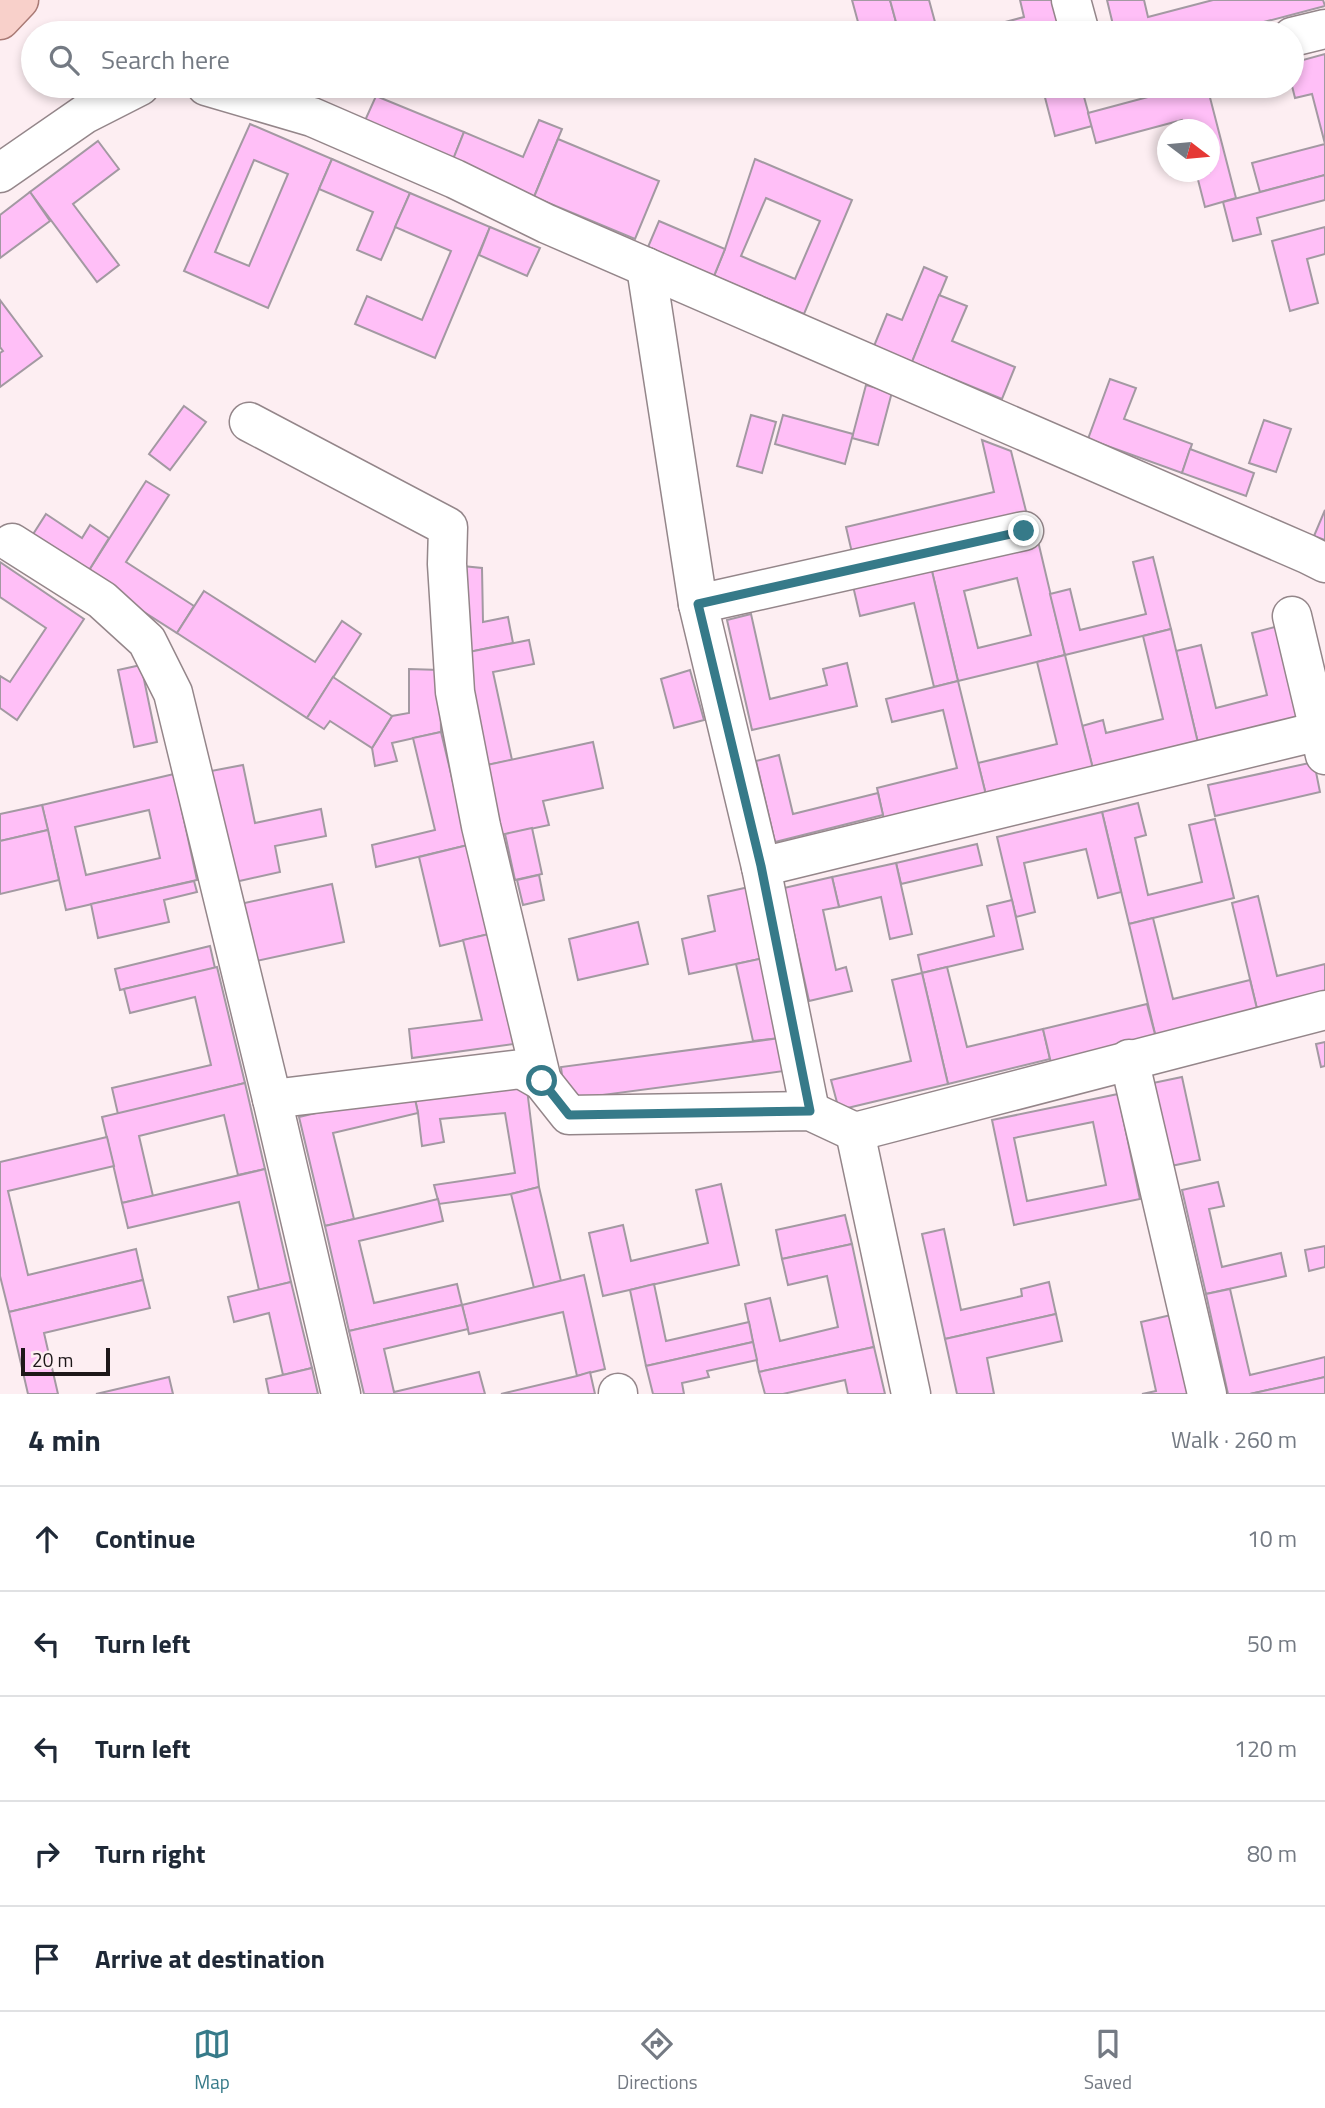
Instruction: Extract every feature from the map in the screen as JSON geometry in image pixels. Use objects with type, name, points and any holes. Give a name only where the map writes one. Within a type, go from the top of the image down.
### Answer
[{"type":"main road","points":[[0,20],[19,0]]},
{"type":"street","points":[[1071,0],[1077,21]]},
{"type":"street","points":[[1304,34],[1325,29]]},
{"type":"street","points":[[0,173],[85,114],[116,98]]},
{"type":"street","points":[[247,98],[312,117],[455,179],[547,224],[1325,564]]},
{"type":"street","points":[[646,267],[698,604],[761,866],[810,1111]]},
{"type":"street","points":[[249,422],[448,527],[447,564],[455,692],[481,826],[542,1081]]},
{"type":"street","points":[[698,604],[1024,531]]},
{"type":"street","points":[[12,543],[103,600],[147,641],[173,693],[341,1394]]},
{"type":"street","points":[[761,866],[1322,743],[1292,616]]},
{"type":"street","points":[[272,1100],[521,1069],[542,1081],[569,1115],[810,1111],[855,1132],[1325,1010]]},
{"type":"street","points":[[1129,1059],[1207,1394]]},
{"type":"street","points":[[855,1132],[911,1394]]},
{"type":"building","points":[[852,0],[890,0],[896,21],[858,21]]},
{"type":"building","points":[[890,0],[929,0],[935,21],[896,21]]},
{"type":"building","points":[[1020,0],[1059,0],[1064,21],[1009,21],[1024,17]]},
{"type":"building","points":[[1107,0],[1144,0],[1148,17],[1213,0],[1323,0],[1325,6],[1268,21],[1112,21]]},
{"type":"building","points":[[1325,54],[1325,144],[1312,94],[1304,96],[1304,60]]},
{"type":"building","points":[[375,98],[381,98],[464,132],[452,162],[363,125]]},
{"type":"building","points":[[1045,98],[1084,98],[1092,126],[1055,136]]},
{"type":"building","points":[[1144,98],[1210,98],[1216,119],[1157,119],[1157,127],[1096,143],[1088,113]]},
{"type":"building","points":[[539,120],[562,129],[534,197],[452,162],[464,132],[523,157]]},
{"type":"building","points":[[250,124],[332,159],[268,308],[184,271]],"holes":[[[254,160],[288,174],[249,266],[215,252]]]},
{"type":"building","points":[[1220,136],[1236,198],[1205,207],[1199,182],[1220,182]]},
{"type":"building","points":[[558,139],[659,181],[635,239],[534,197]]},
{"type":"building","points":[[98,141],[119,169],[73,204],[119,265],[97,282],[30,192]]},
{"type":"building","points":[[1325,144],[1325,175],[1260,192],[1252,163]]},
{"type":"building","points":[[332,159],[410,193],[381,260],[357,250],[373,212],[319,189]]},
{"type":"building","points":[[755,159],[852,200],[804,314],[714,276]],"holes":[[[766,198],[820,221],[795,279],[741,256]]]},
{"type":"building","points":[[1325,175],[1325,200],[1257,218],[1261,234],[1233,241],[1223,202]]},
{"type":"building","points":[[30,192],[50,221],[0,258],[0,215]]},
{"type":"building","points":[[410,193],[490,227],[435,358],[355,324],[367,296],[422,320],[451,251],[395,227]]},
{"type":"building","points":[[659,221],[725,249],[714,276],[648,247]]},
{"type":"building","points":[[490,227],[540,248],[527,276],[479,255]]},
{"type":"building","points":[[1325,227],[1325,254],[1307,259],[1318,303],[1290,311],[1272,241]]},
{"type":"building","points":[[924,267],[947,277],[912,362],[874,346],[887,314],[902,320]]},
{"type":"building","points":[[939,295],[967,306],[952,341],[1015,367],[1002,399],[912,362]]},
{"type":"building","points":[[0,300],[42,356],[0,387],[0,353],[3,351],[0,347]]},
{"type":"building","points":[[1110,379],[1136,388],[1124,419],[1192,444],[1182,473],[1088,439]]},
{"type":"building","points":[[866,385],[892,392],[878,445],[852,438]]},
{"type":"building","points":[[184,406],[206,422],[170,470],[149,454]]},
{"type":"building","points":[[751,415],[776,422],[762,473],[737,466]]},
{"type":"building","points":[[783,415],[853,434],[845,464],[775,444]]},
{"type":"building","points":[[1264,420],[1291,429],[1276,472],[1249,463]]},
{"type":"building","points":[[982,440],[1011,451],[1027,515],[853,557],[846,527],[994,492]]},
{"type":"building","points":[[1190,449],[1254,473],[1246,496],[1182,473]]},
{"type":"building","points":[[146,481],[169,495],[126,562],[194,606],[177,633],[86,575]]},
{"type":"building","points":[[1325,510],[1325,540],[1314,536]]},
{"type":"building","points":[[46,514],[82,538],[90,525],[109,538],[86,575],[30,539]]},
{"type":"building","points":[[1038,541],[1065,655],[958,681],[929,559]],"holes":[[[1017,578],[1031,635],[978,648],[964,591]]]},
{"type":"building","points":[[1153,557],[1171,629],[1065,655],[1050,594],[1070,589],[1080,630],[1146,614],[1133,562]]},
{"type":"building","points":[[0,562],[84,619],[17,720],[0,708],[0,676],[10,682],[46,628],[0,597]]},
{"type":"building","points":[[452,565],[482,568],[483,622],[508,617],[513,643],[459,654]]},
{"type":"building","points":[[931,567],[958,681],[934,687],[914,603],[860,616],[853,586]]},
{"type":"building","points":[[204,591],[315,662],[342,621],[361,634],[307,718],[177,633]]},
{"type":"building","points":[[751,614],[770,699],[827,685],[823,669],[847,663],[857,706],[752,730],[727,620]]},
{"type":"building","points":[[1279,626],[1301,718],[1198,743],[1176,651],[1201,645],[1216,708],[1267,695],[1252,633]]},
{"type":"building","points":[[1171,629],[1198,743],[1093,769],[1082,726],[1103,720],[1106,733],[1163,719],[1143,636]]},
{"type":"building","points":[[529,640],[534,664],[493,672],[512,760],[487,765],[459,654]]},
{"type":"building","points":[[1065,655],[1093,769],[986,795],[978,763],[1057,744],[1037,662]]},
{"type":"building","points":[[141,665],[157,742],[134,747],[118,670]]},
{"type":"building","points":[[409,669],[440,670],[441,732],[392,743],[397,761],[375,766],[372,748],[392,716],[409,713]]},
{"type":"building","points":[[690,670],[704,720],[674,728],[661,679]]},
{"type":"building","points":[[333,677],[392,716],[372,748],[330,721],[324,729],[307,718]]},
{"type":"building","points":[[958,681],[986,795],[884,820],[877,788],[957,768],[943,710],[892,722],[886,699]]},
{"type":"building","points":[[441,732],[468,845],[376,867],[372,845],[435,830],[413,738]]},
{"type":"building","points":[[593,742],[603,788],[543,801],[549,825],[502,835],[487,765]]},
{"type":"building","points":[[779,755],[793,814],[878,793],[883,815],[775,842],[756,761]]},
{"type":"building","points":[[1314,762],[1320,792],[1215,816],[1208,785]]},
{"type":"building","points":[[243,765],[255,823],[321,809],[326,836],[275,846],[280,872],[235,882],[211,771]]},
{"type":"building","points":[[174,774],[197,880],[66,910],[42,805]],"holes":[[[149,810],[160,858],[86,875],[75,827]]]},
{"type":"building","points":[[1138,803],[1146,835],[1135,838],[1148,895],[1202,882],[1189,825],[1215,819],[1234,898],[1129,924],[1102,812]]},
{"type":"building","points":[[42,805],[48,830],[0,841],[0,814]]},
{"type":"building","points":[[1102,812],[1121,892],[1098,898],[1086,849],[1024,863],[1035,912],[1016,917],[997,837]]},
{"type":"building","points":[[532,828],[542,874],[515,880],[505,834]]},
{"type":"building","points":[[48,830],[59,880],[0,894],[0,841]]},
{"type":"building","points":[[977,844],[982,865],[901,884],[896,863]]},
{"type":"building","points":[[468,845],[489,934],[440,946],[419,857]]},
{"type":"building","points":[[896,863],[912,934],[890,939],[881,897],[839,907],[832,877]]},
{"type":"building","points":[[539,875],[544,900],[523,905],[517,880]]},
{"type":"building","points":[[832,877],[839,907],[823,910],[836,970],[846,967],[852,991],[809,1001],[784,888]]},
{"type":"building","points":[[194,881],[197,892],[164,900],[169,922],[98,938],[91,904]]},
{"type":"building","points":[[332,884],[344,942],[252,962],[240,904]]},
{"type":"building","points":[[749,887],[764,958],[689,974],[682,939],[715,931],[708,896]]},
{"type":"building","points":[[1258,896],[1277,976],[1325,964],[1325,997],[1258,1013],[1232,903]]},
{"type":"building","points":[[1012,900],[1023,949],[922,973],[918,955],[994,936],[987,906]]},
{"type":"building","points":[[1153,918],[1173,999],[1250,980],[1258,1013],[1156,1038],[1129,924]]},
{"type":"building","points":[[638,922],[648,964],[578,980],[569,939]]},
{"type":"building","points":[[489,934],[514,1044],[412,1058],[409,1029],[482,1020],[463,940]]},
{"type":"building","points":[[210,946],[215,968],[120,990],[115,969]]},
{"type":"building","points":[[764,958],[780,1038],[753,1041],[736,964]]},
{"type":"building","points":[[217,967],[245,1083],[118,1114],[112,1088],[211,1065],[195,997],[130,1013],[124,989]]},
{"type":"building","points":[[947,967],[967,1047],[1043,1029],[1050,1059],[948,1084],[922,973]]},
{"type":"building","points":[[922,973],[948,1084],[839,1110],[831,1080],[911,1061],[892,980]]},
{"type":"building","points":[[1147,1004],[1156,1038],[1051,1063],[1043,1029]]},
{"type":"building","points":[[780,1038],[784,1071],[565,1100],[561,1067]]},
{"type":"building","points":[[1325,1042],[1325,1066],[1321,1067],[1316,1044]]},
{"type":"building","points":[[1182,1077],[1200,1160],[1171,1166],[1153,1083]]},
{"type":"building","points":[[526,1081],[539,1187],[511,1194],[439,1204],[434,1185],[515,1173],[505,1113],[440,1119],[444,1142],[422,1146],[413,1090]]},
{"type":"building","points":[[245,1083],[265,1169],[238,1175],[224,1115],[139,1136],[153,1196],[122,1203],[102,1117]]},
{"type":"building","points":[[413,1090],[418,1113],[333,1133],[354,1219],[325,1226],[299,1117]]},
{"type":"building","points":[[1118,1094],[1140,1199],[1014,1225],[992,1120]],"holes":[[[1093,1122],[1106,1185],[1027,1201],[1014,1138]]]},
{"type":"building","points":[[107,1137],[114,1166],[8,1191],[28,1275],[136,1249],[143,1280],[9,1312],[0,1276],[0,1162]]},
{"type":"building","points":[[265,1169],[291,1282],[259,1290],[239,1202],[128,1228],[122,1203]]},
{"type":"building","points":[[1218,1182],[1224,1206],[1209,1209],[1222,1267],[1281,1253],[1286,1276],[1206,1294],[1182,1190]]},
{"type":"building","points":[[721,1184],[739,1265],[603,1296],[589,1233],[623,1225],[631,1261],[708,1243],[696,1190]]},
{"type":"building","points":[[539,1187],[561,1281],[534,1288],[511,1194]]},
{"type":"building","points":[[438,1199],[443,1221],[359,1241],[374,1303],[457,1284],[462,1305],[349,1331],[325,1226]]},
{"type":"building","points":[[845,1215],[852,1244],[782,1259],[776,1230]]},
{"type":"building","points":[[944,1229],[961,1310],[1022,1296],[1021,1289],[1049,1282],[1056,1314],[945,1339],[922,1234]]},
{"type":"building","points":[[852,1244],[874,1347],[759,1372],[745,1304],[770,1298],[780,1341],[838,1327],[827,1276],[788,1285],[782,1259]]},
{"type":"building","points":[[1325,1246],[1325,1267],[1309,1271],[1305,1250]]},
{"type":"building","points":[[584,1275],[605,1369],[577,1376],[563,1312],[469,1334],[462,1305]]},
{"type":"building","points":[[143,1280],[150,1308],[44,1333],[58,1394],[28,1394],[9,1312]]},
{"type":"building","points":[[291,1282],[312,1368],[283,1375],[269,1313],[234,1322],[228,1297]]},
{"type":"building","points":[[654,1284],[666,1341],[749,1322],[753,1342],[646,1366],[630,1290]]},
{"type":"building","points":[[1230,1289],[1250,1375],[1325,1357],[1325,1377],[1250,1394],[1228,1394],[1206,1294]]},
{"type":"building","points":[[462,1305],[468,1329],[384,1349],[394,1392],[479,1372],[485,1394],[364,1394],[349,1331]]},
{"type":"building","points":[[1056,1314],[1062,1341],[987,1358],[994,1394],[957,1394],[945,1339]]},
{"type":"building","points":[[1171,1315],[1188,1394],[1142,1394],[1156,1391],[1141,1322]]},
{"type":"building","points":[[753,1342],[757,1360],[707,1371],[709,1377],[682,1383],[684,1394],[653,1394],[646,1366]]},
{"type":"building","points":[[874,1347],[885,1394],[848,1394],[845,1380],[783,1394],[765,1394],[759,1372]]},
{"type":"building","points":[[312,1368],[318,1394],[269,1394],[266,1379]]},
{"type":"building","points":[[590,1372],[595,1394],[501,1394],[577,1376]]},
{"type":"building","points":[[169,1377],[173,1394],[96,1394]]},
{"type":"building","points":[[1325,1377],[1325,1394],[1250,1394]]},
{"type":"route","points":[[542,1081],[569,1115],[810,1111],[761,866],[698,604],[1024,531]]}]
